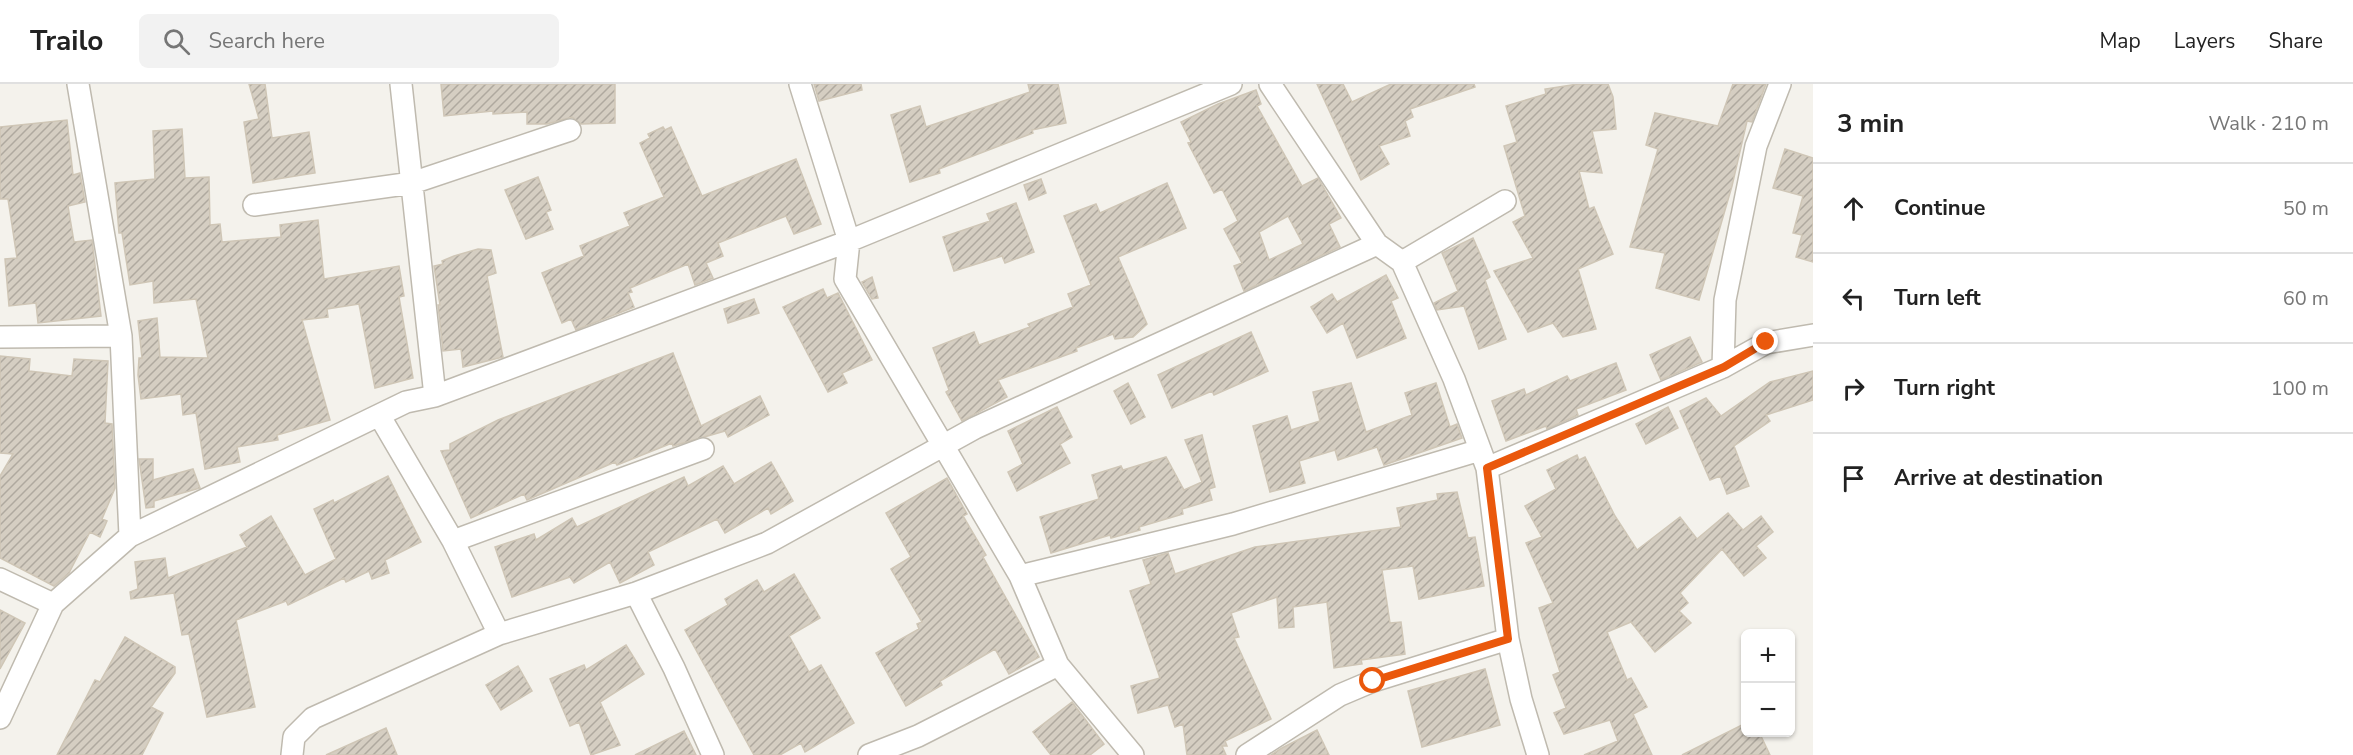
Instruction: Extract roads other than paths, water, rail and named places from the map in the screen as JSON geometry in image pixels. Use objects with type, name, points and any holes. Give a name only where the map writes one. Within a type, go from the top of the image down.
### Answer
[{"type":"street","points":[[78,84],[121,336],[130,536]]},
{"type":"street","points":[[401,84],[435,396]]},
{"type":"street","points":[[800,84],[849,241],[845,279],[941,446],[1020,576],[1058,665],[1133,755]]},
{"type":"street","points":[[0,718],[53,604],[130,536],[406,402],[435,396],[849,241],[1231,84]]},
{"type":"street","points":[[1269,84],[1377,244],[1402,262],[1454,378],[1484,459],[1508,639],[1521,699],[1538,755]]},
{"type":"street","points":[[1724,367],[1725,300],[1756,146],[1780,84]]},
{"type":"street","points":[[254,205],[412,183],[570,130]]},
{"type":"street","points":[[1402,262],[1506,201]]},
{"type":"street","points":[[292,755],[294,736],[313,718],[499,634],[636,593],[767,543],[975,428],[1377,244]]},
{"type":"street","points":[[1020,576],[1484,459],[1724,367],[1766,342],[1813,335]]},
{"type":"street","points":[[0,337],[121,336]]},
{"type":"street","points":[[379,415],[453,541],[499,634]]},
{"type":"street","points":[[453,541],[703,449]]},
{"type":"street","points":[[0,579],[53,604]]},
{"type":"street","points":[[636,593],[674,668],[713,755]]},
{"type":"street","points":[[1246,755],[1340,695],[1373,681],[1508,639]]},
{"type":"street","points":[[869,755],[918,736],[1058,665]]}]
